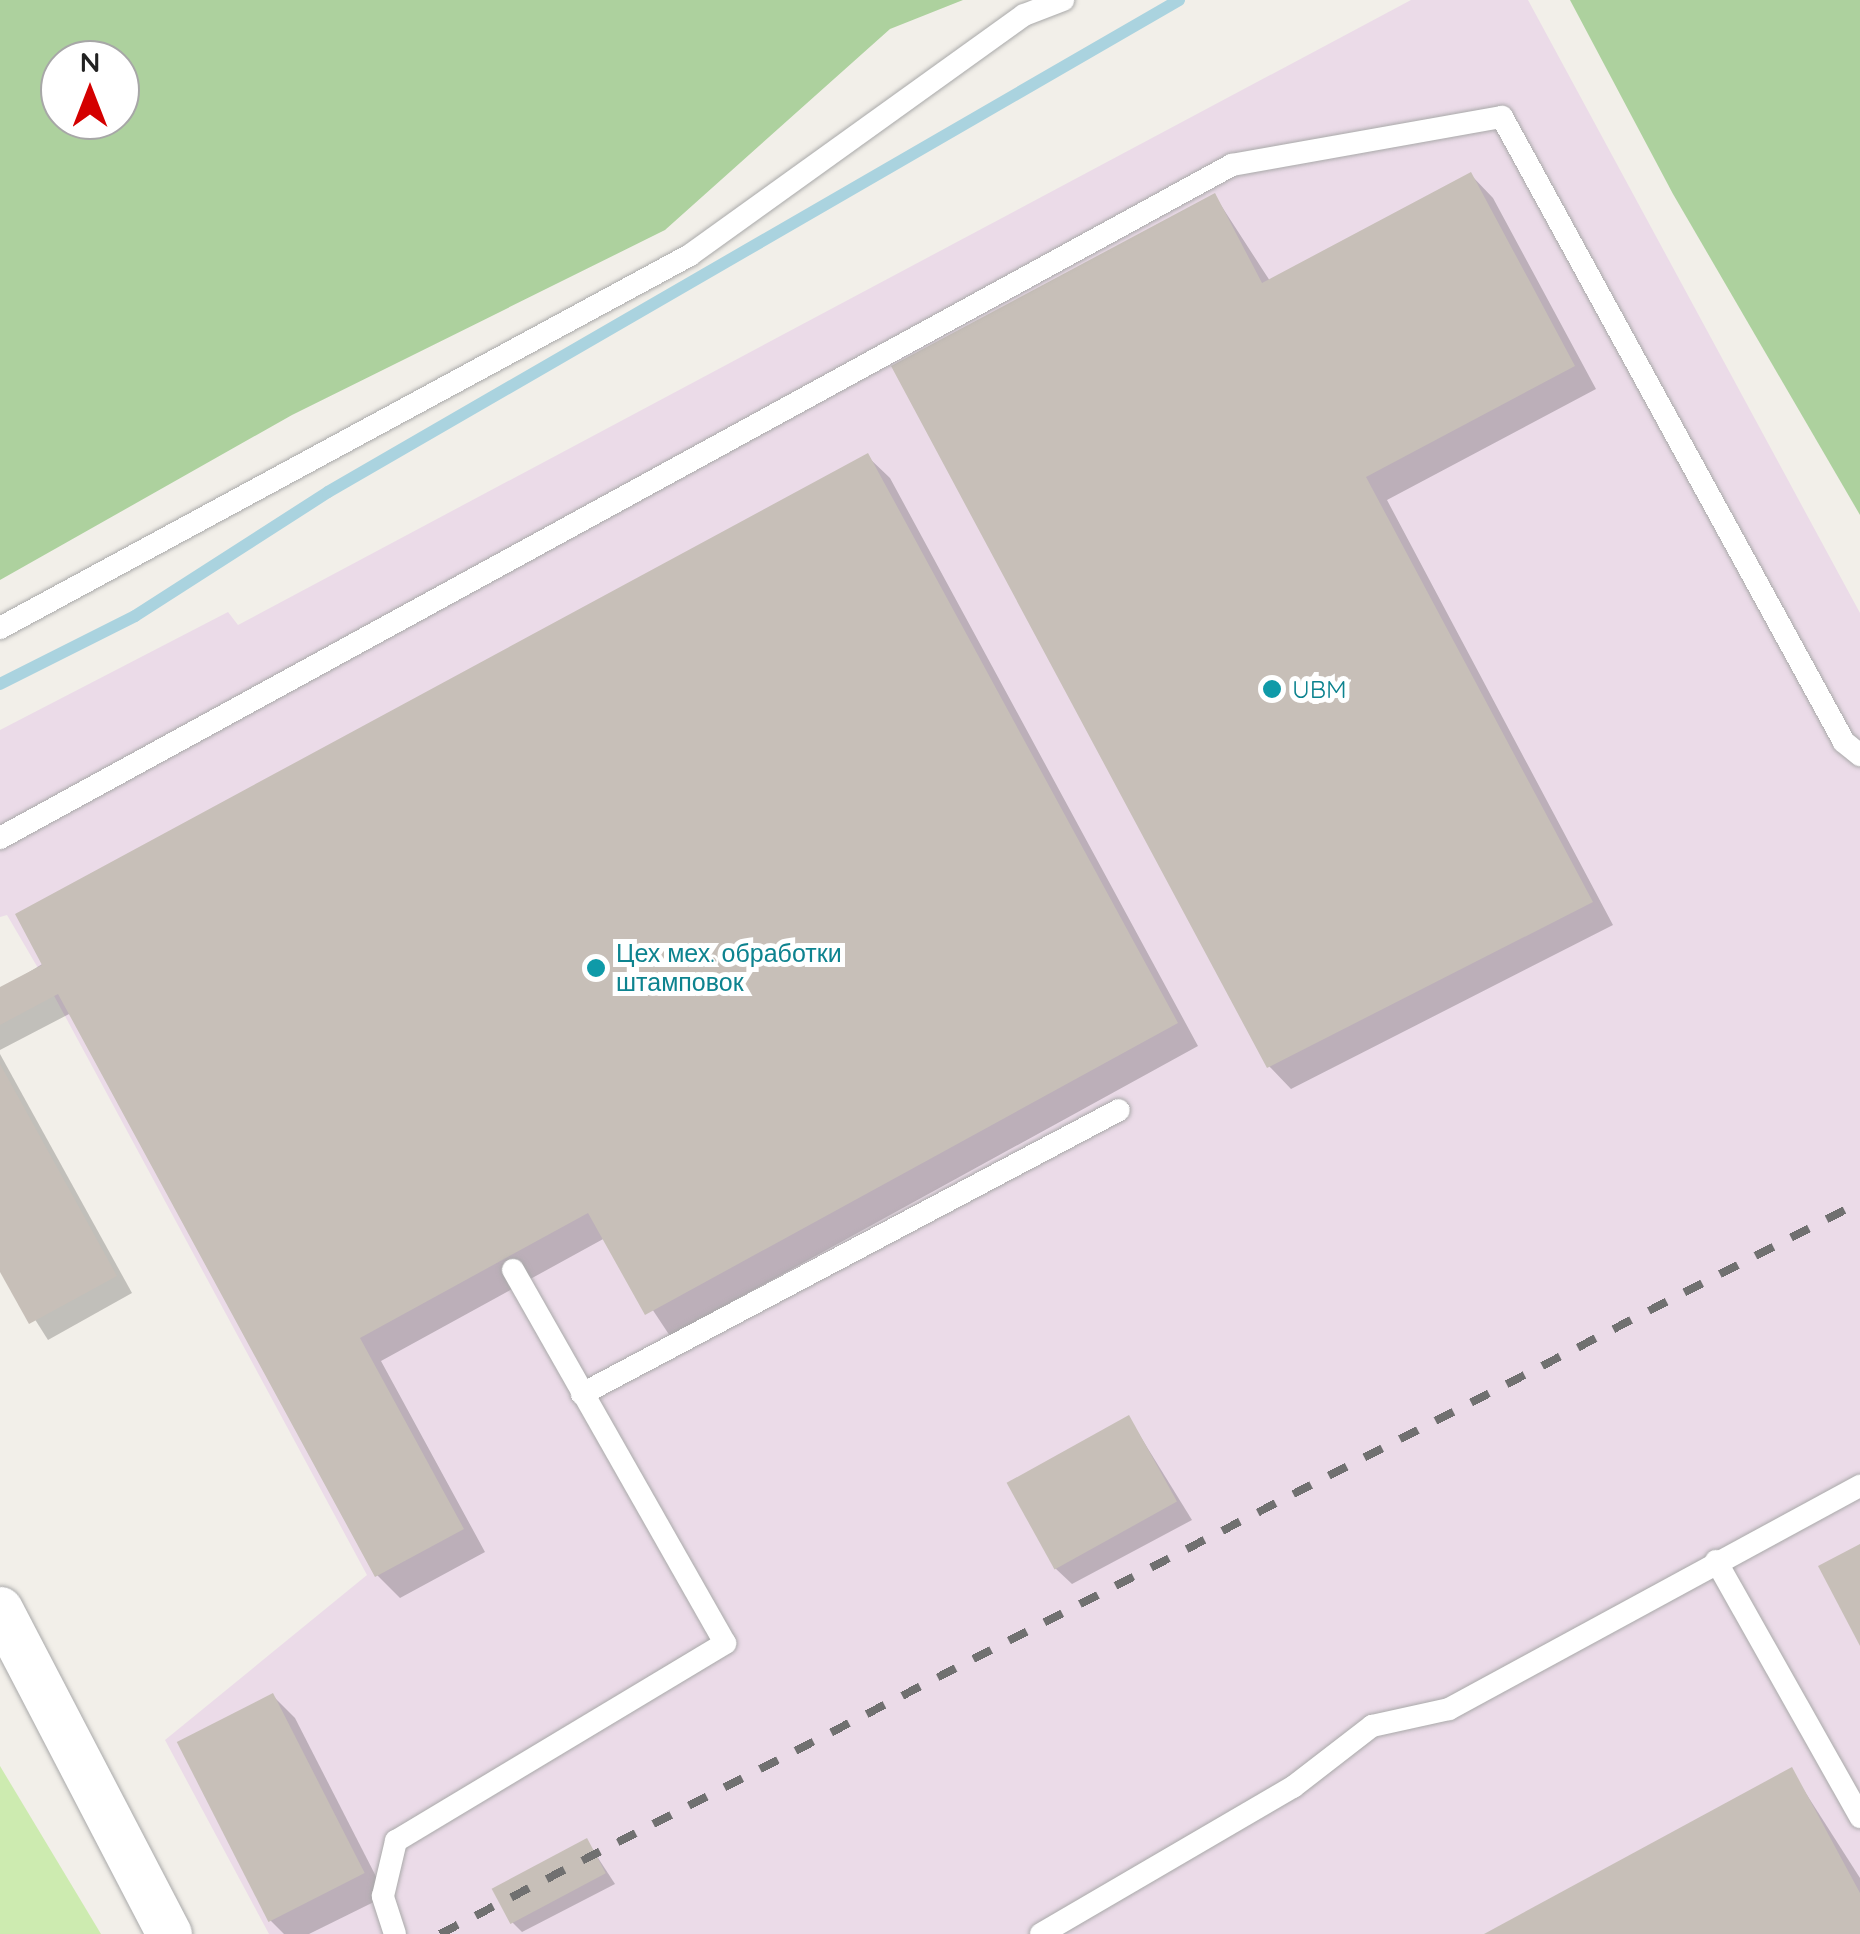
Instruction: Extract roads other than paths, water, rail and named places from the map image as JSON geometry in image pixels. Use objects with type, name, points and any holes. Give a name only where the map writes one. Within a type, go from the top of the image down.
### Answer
[{"type":"street","points":[[0,1609],[169,1934]]},
{"type":"lane","points":[[0,628],[690,255],[1024,15],[1063,0]]},
{"type":"lane","points":[[0,838],[1232,166],[1502,116],[1860,755]]},
{"type":"lane","points":[[582,1394],[1120,1110]]},
{"type":"lane","points":[[395,1934],[384,1896],[396,1841],[726,1643],[513,1270]]},
{"type":"lane","points":[[1042,1934],[1292,1786],[1372,1726],[1449,1709],[1860,1486]]},
{"type":"lane","points":[[1716,1561],[1857,1805]]},
{"type":"waterway","points":[[0,684],[135,616],[328,492],[1179,0]]},
{"type":"railway","points":[[440,1934],[1860,1202]]},
{"type":"place","name":"UBM","points":[[1272,689]]},
{"type":"place","name":"Цех мех. обработки штамповок","points":[[596,968]]}]
